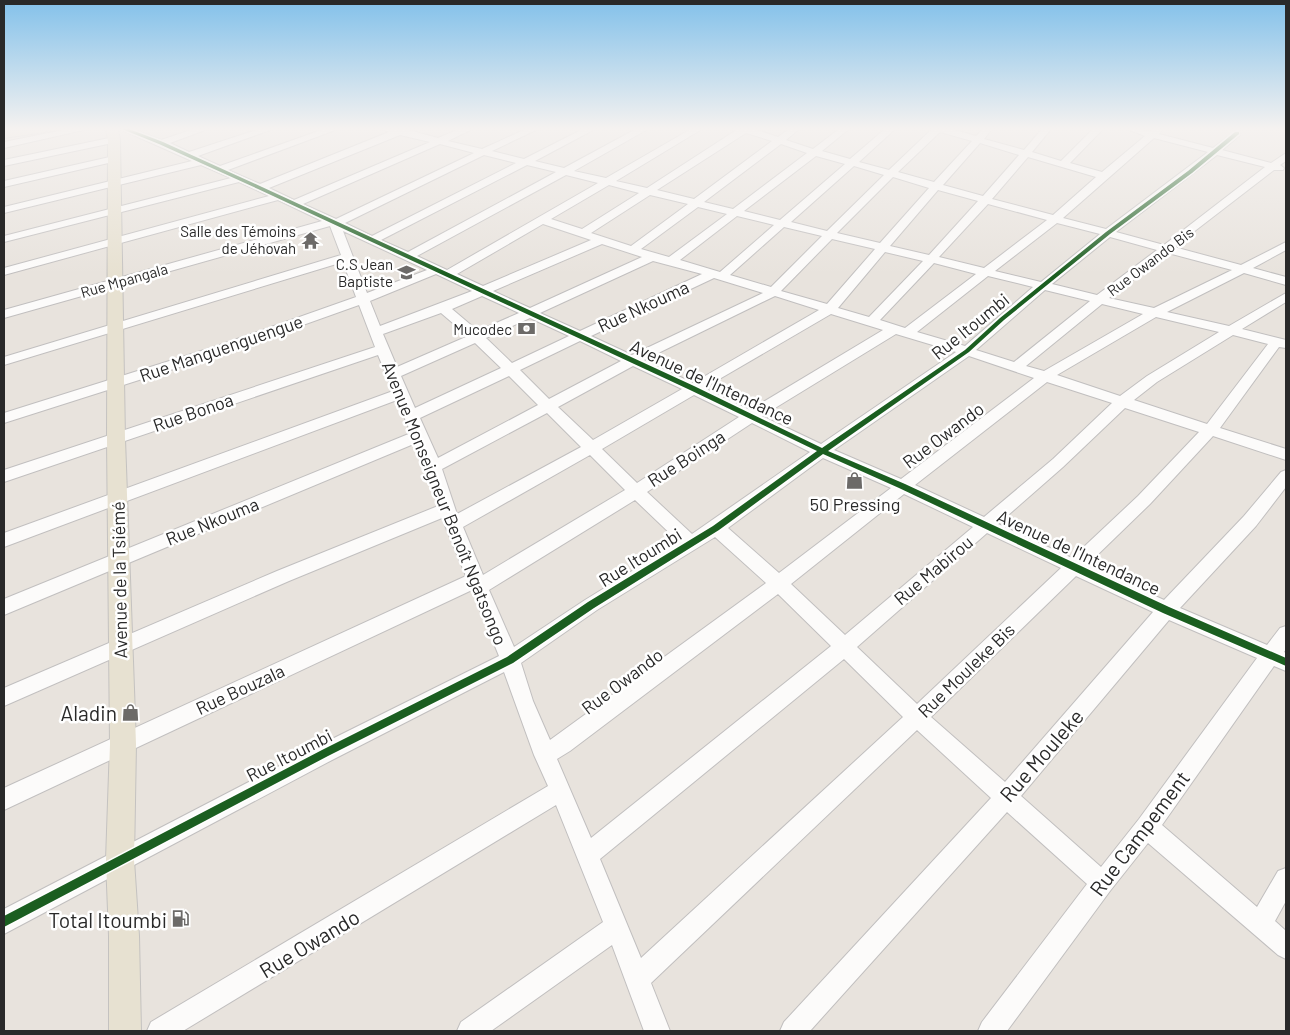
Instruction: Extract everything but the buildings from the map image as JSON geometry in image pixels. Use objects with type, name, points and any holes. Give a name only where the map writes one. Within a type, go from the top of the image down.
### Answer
[{"type":"main road","name":"Avenue de la Tsiémé","points":[[115,177],[116,439],[123,744],[120,860],[124,936],[125,1031]]},
{"type":"street","points":[[4,184],[20,177]]},
{"type":"street","points":[[4,210],[133,177]]},
{"type":"street","name":"Avenue de l'Intendance","points":[[234,177],[632,360],[1166,610],[1278,659]]},
{"type":"street","points":[[260,188],[285,177]]},
{"type":"street","points":[[293,204],[355,177]]},
{"type":"street","name":"Rue Mpangala","points":[[4,314],[333,223],[429,177]]},
{"type":"street","points":[[372,240],[497,177]]},
{"type":"street","points":[[407,257],[557,177]]},
{"type":"street","points":[[585,177],[1281,343]]},
{"type":"street","name":"Rue Manguenguengue","points":[[4,418],[117,383],[442,273],[543,220],[614,177]]},
{"type":"street","points":[[582,234],[669,177]]},
{"type":"street","points":[[632,250],[731,177]]},
{"type":"street","points":[[671,260],[780,177]]},
{"type":"street","name":"Rue Nkouma","points":[[412,416],[579,336],[716,276],[781,224],[834,177]]},
{"type":"street","points":[[434,468],[632,360],[772,293],[887,177]]},
{"type":"street","points":[[906,177],[1286,281]]},
{"type":"street","points":[[4,697],[283,576],[450,517],[591,448],[830,309],[881,248],[945,177]]},
{"type":"street","points":[[871,322],[1006,177]]},
{"type":"street","name":"Rue Boinga","points":[[478,583],[635,492],[750,416],[900,331],[986,272],[1056,219],[1103,177]]},
{"type":"street","name":"Rue Itoumbi","points":[[4,922],[325,752],[510,660],[591,605],[716,528],[822,450],[967,351],[1002,318],[1108,233],[1183,177]]},
{"type":"street","name":"Rue Owando Bis","points":[[1015,368],[1100,299],[1260,177]]},
{"type":"street","points":[[4,240],[240,180]]},
{"type":"street","points":[[4,272],[277,197]]},
{"type":"street","points":[[543,220],[652,257],[671,260],[716,276],[967,351],[1286,454]]},
{"type":"street","name":"Avenue Monseigneur Benoît Ngatsongo","points":[[333,223],[393,374],[434,468],[450,517],[510,660],[523,701],[544,755],[617,927],[657,1031]]},
{"type":"street","name":"Rue Bonoa","points":[[4,476],[116,439],[379,340],[481,290],[601,240]]},
{"type":"street","name":"Rue Owando","points":[[544,755],[563,744],[778,583],[1044,377],[1154,313],[1243,269],[1286,244]]},
{"type":"street","points":[[4,361],[348,257]]},
{"type":"street","points":[[393,374],[652,257]]},
{"type":"street","name":"Rue Mabirou","points":[[587,855],[816,671],[1058,462],[1123,401],[1152,379],[1286,297]]},
{"type":"street","points":[[443,308],[477,337],[690,544]]},
{"type":"street","name":"Rue Mouleke Bis","points":[[637,979],[917,717],[1144,500],[1211,429],[1281,343]]},
{"type":"street","points":[[4,540],[402,393]]},
{"type":"street","name":"Rue Nkouma","points":[[4,607],[420,435]]},
{"type":"street","name":"Rue Mouleke","points":[[793,1031],[1006,796],[1166,610],[1250,521],[1286,476]]},
{"type":"street","points":[[716,528],[778,583],[917,717],[1102,883]]},
{"type":"street","name":"Rue Bouzala","points":[[4,799],[478,583]]},
{"type":"street","name":"Rue Campement","points":[[991,1031],[1102,883],[1278,659],[1286,634]]},
{"type":"street","name":"Rue Owando","points":[[160,1031],[559,791]]},
{"type":"street","points":[[1146,827],[1286,947]]},
{"type":"street","points":[[1260,924],[1286,879]]},
{"type":"street","points":[[470,1031],[617,927]]},
{"type":"cycle path","points":[[236,177],[1166,610],[1286,662]]},
{"type":"cycle path","points":[[4,922],[325,753],[510,660],[591,605],[716,528],[822,451],[967,351],[1002,319],[1108,233],[1183,177]]},
{"type":"place","name":"Salle des Témoins de Jéhovah","points":[[310,240]]},
{"type":"place","name":"C.S Jean Baptiste","points":[[407,273]]},
{"type":"place","name":"Mucodec","points":[[526,329]]},
{"type":"place","name":"50 Pressing","points":[[855,481]]},
{"type":"place","name":"Aladin","points":[[131,712]]},
{"type":"place","name":"Total Itoumbi","points":[[181,919]]}]
